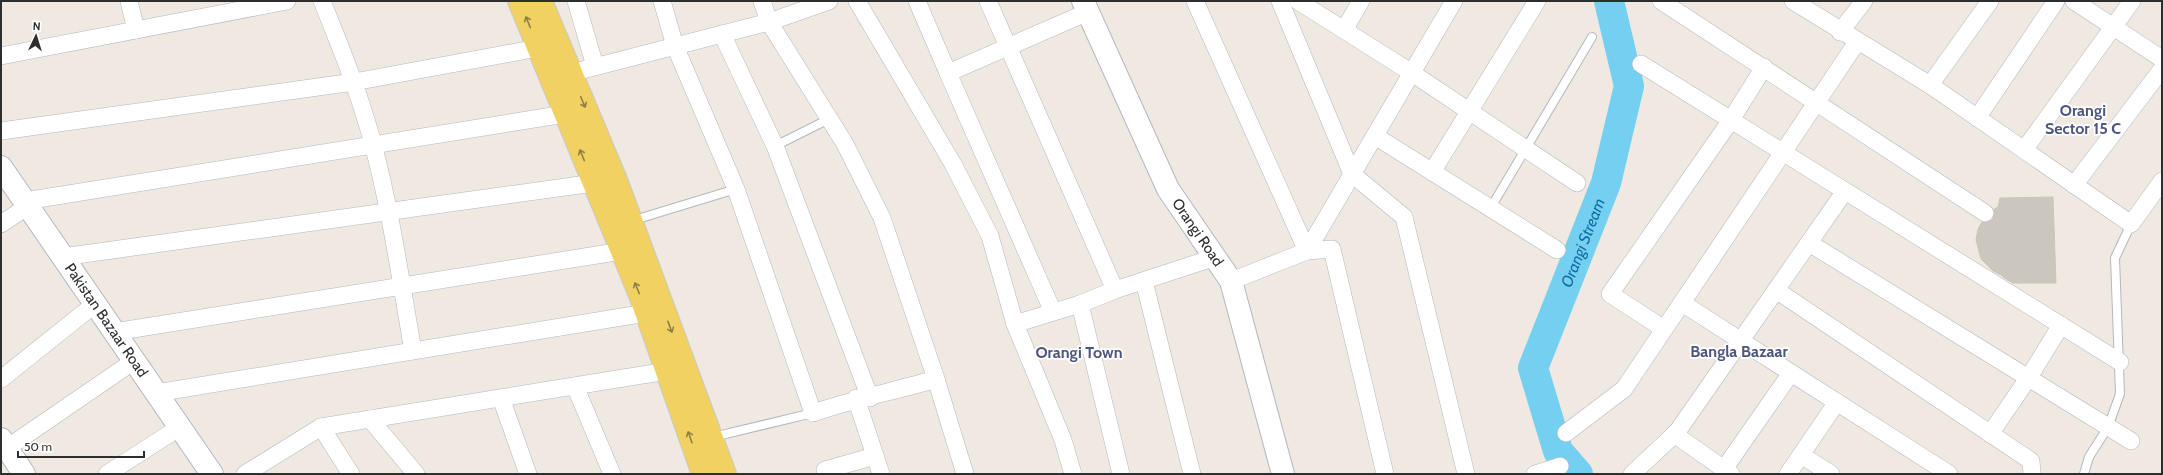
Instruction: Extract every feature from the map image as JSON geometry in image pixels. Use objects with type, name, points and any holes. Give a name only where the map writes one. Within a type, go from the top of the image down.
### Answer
[{"type":"main road","points":[[519,1],[622,251],[646,313],[703,474]]},
{"type":"main road","points":[[541,1],[631,221],[725,474]]},
{"type":"street","points":[[129,1],[136,30]]},
{"type":"street","points":[[1,56],[288,1]]},
{"type":"street","points":[[322,1],[354,82],[373,145],[388,211],[413,351]]},
{"type":"street","points":[[576,1],[595,66]]},
{"type":"street","points":[[662,1],[675,46],[736,189],[813,413],[936,379]]},
{"type":"street","points":[[762,1],[769,22],[828,119],[845,144],[882,218],[936,379],[964,474]]},
{"type":"street","points":[[571,72],[769,22],[828,1]]},
{"type":"street","points":[[857,1],[953,164],[990,236],[1016,324],[1063,440],[1073,474]]},
{"type":"street","points":[[917,1],[1053,312]]},
{"type":"street","points":[[988,1],[1115,290]]},
{"type":"street","points":[[1195,1],[1307,251]]},
{"type":"street","points":[[1280,1],[1352,174],[1404,217],[1466,474]]},
{"type":"street","points":[[1298,1],[1412,73],[1577,182]]},
{"type":"street","points":[[1344,30],[1361,1]]},
{"type":"street","points":[[1307,251],[1454,1]]},
{"type":"street","points":[[1432,172],[1536,1]]},
{"type":"street","points":[[1661,1],[1985,213]]},
{"type":"street","points":[[1793,1],[1840,32],[1930,85],[2131,224],[2162,181]]},
{"type":"street","points":[[1840,32],[1864,1]]},
{"type":"street","points":[[1930,85],[1990,1]]},
{"type":"street","points":[[1977,118],[2056,1]]},
{"type":"street","points":[[2074,1],[2162,59]]},
{"type":"street","points":[[2024,150],[2132,1]]},
{"type":"street","points":[[948,73],[1008,47],[1086,6]]},
{"type":"street","name":"Orangi Road","points":[[1086,6],[1168,189],[1231,281],[1283,474]]},
{"type":"street","points":[[722,34],[775,146],[863,398],[875,456],[881,474]]},
{"type":"street","points":[[1566,433],[1624,389],[1857,42]]},
{"type":"street","points":[[1,131],[354,82],[538,48]]},
{"type":"street","points":[[1641,64],[2120,362]]},
{"type":"street","points":[[1664,329],[1610,294],[1731,120],[1764,67]]},
{"type":"street","points":[[2074,185],[2162,69]]},
{"type":"street","points":[[1,224],[26,203],[565,114]]},
{"type":"street","points":[[1375,136],[1557,250]]},
{"type":"street","name":"Pakistan Bazaar Road","points":[[1,167],[212,474]]},
{"type":"street","points":[[62,257],[594,183]]},
{"type":"street","points":[[1632,474],[1674,434],[1845,191]]},
{"type":"street","points":[[1809,243],[2131,441]]},
{"type":"street","points":[[1231,281],[1307,251],[1332,249],[1385,474]]},
{"type":"street","points":[[114,332],[622,251]]},
{"type":"street","points":[[1016,324],[1080,304],[1115,290],[1216,257]]},
{"type":"street","points":[[1144,281],[1192,474]]},
{"type":"street","points":[[1776,290],[2031,461],[2032,474]]},
{"type":"street","points":[[1682,303],[1949,474]]},
{"type":"street","points":[[1,379],[95,304]]},
{"type":"street","points":[[1080,304],[1121,474]]},
{"type":"street","points":[[156,393],[646,313]]},
{"type":"street","points":[[1990,434],[2029,377],[2061,325]]},
{"type":"street","points":[[24,474],[4,443],[134,361]]},
{"type":"street","points":[[245,474],[321,427],[667,371]]},
{"type":"street","points":[[1674,434],[1724,472],[1791,373]]},
{"type":"street","points":[[575,386],[612,474]]},
{"type":"street","points":[[501,398],[528,474]]},
{"type":"street","points":[[1788,474],[1837,402]]},
{"type":"street","points":[[370,419],[416,474]]},
{"type":"street","points":[[107,474],[180,427]]},
{"type":"street","points":[[321,427],[351,474]]},
{"type":"street","points":[[1802,455],[1831,474]]},
{"type":"street","points":[[826,474],[825,470],[875,456]]},
{"type":"street","points":[[1535,474],[1560,466]]},
{"type":"lane","points":[[1490,209],[1592,37]]},
{"type":"lane","points":[[775,146],[828,119]]},
{"type":"lane","points":[[631,221],[736,189]]},
{"type":"lane","points":[[2084,474],[2088,457],[2108,427],[2120,394],[2115,258],[2131,224]]},
{"type":"lane","points":[[711,437],[813,413]]},
{"type":"building","points":[[2053,197],[2056,283],[2013,283],[1993,271],[1981,259],[1976,240],[1978,229],[1982,222],[1989,222],[1993,219],[1994,209],[1998,207],[2000,198]]},
{"type":"waterway","name":"Orangi Stream","points":[[1578,474],[1558,451],[1533,368],[1606,183],[1629,86],[1609,1]]},
{"type":"district","name":"Orangi Sector 15 C","points":[[2083,119]]},
{"type":"district","name":"Bangla Bazaar","points":[[1739,351]]},
{"type":"district","name":"Orangi Town","points":[[1079,352]]}]
